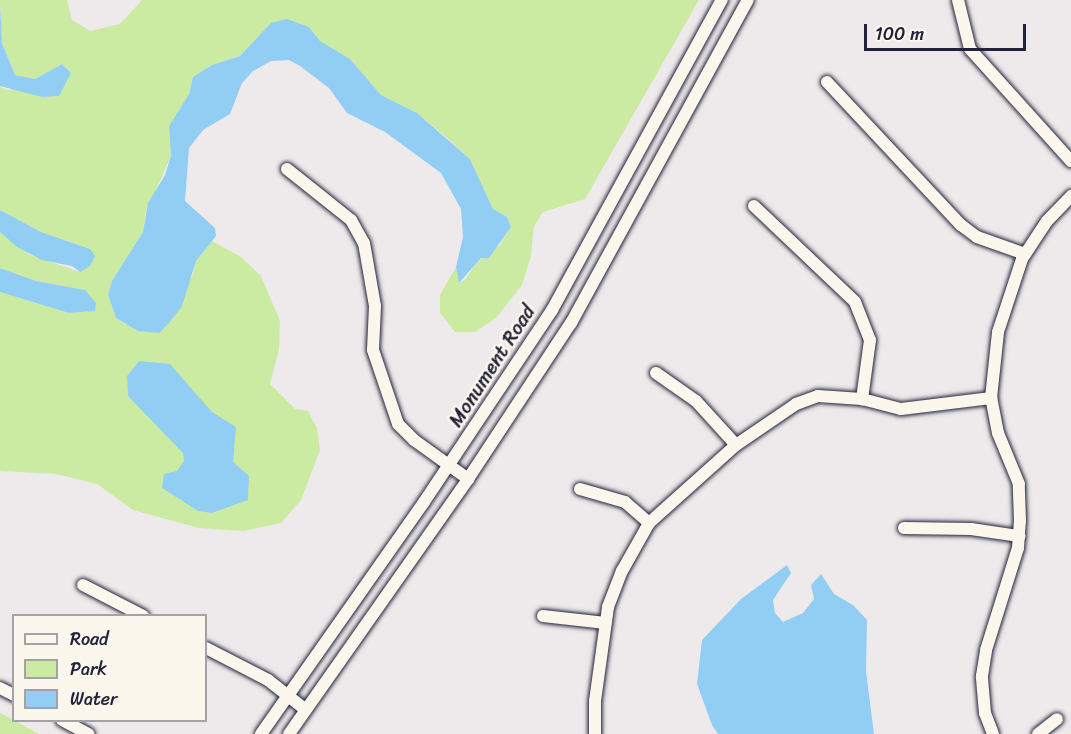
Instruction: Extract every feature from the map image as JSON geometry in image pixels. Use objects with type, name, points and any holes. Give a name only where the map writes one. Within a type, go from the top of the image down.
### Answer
[{"type":"street","name":"Monument Road","points":[[261,734],[449,466],[586,253],[722,0]]},
{"type":"street","points":[[289,734],[468,479],[606,264],[748,0]]},
{"type":"street","points":[[958,0],[970,49],[1071,161]]},
{"type":"street","points":[[827,82],[961,225],[977,237],[1025,254]]},
{"type":"street","points":[[286,169],[342,212],[358,231],[370,271],[376,324],[374,350],[391,410],[408,436],[468,479]]},
{"type":"street","points":[[993,734],[985,713],[982,676],[1018,536],[1019,483],[998,433],[991,398],[998,332],[1025,254],[1047,221],[1071,196]]},
{"type":"street","points":[[754,206],[855,302],[870,340],[862,399]]},
{"type":"street","points":[[656,373],[696,400],[736,445]]},
{"type":"street","points":[[595,734],[606,623],[622,571],[649,523],[736,445],[796,404],[818,396],[862,399],[901,409],[991,398]]},
{"type":"street","points":[[580,489],[625,502],[649,523]]},
{"type":"street","points":[[904,528],[971,529],[1018,536]]},
{"type":"street","points":[[83,585],[140,614]]},
{"type":"street","points":[[362,592],[381,606]]},
{"type":"street","points":[[543,616],[606,623]]},
{"type":"street","points":[[207,649],[268,680],[306,710]]},
{"type":"street","points":[[318,654],[336,668]]},
{"type":"street","points":[[1038,734],[1057,718]]},
{"type":"street","points":[[66,722],[88,734]]},
{"type":"green space","points":[[0,0],[67,0],[72,20],[90,31],[120,24],[142,0],[699,0],[585,199],[543,212],[534,226],[531,256],[522,285],[496,318],[475,332],[455,332],[440,313],[440,295],[456,267],[459,283],[465,280],[476,263],[499,246],[511,227],[507,217],[493,209],[470,159],[445,136],[417,113],[381,95],[350,59],[320,41],[309,27],[271,23],[240,56],[212,65],[193,77],[189,94],[169,126],[171,156],[145,214],[144,232],[112,281],[108,296],[116,318],[125,324],[192,277],[196,261],[212,241],[241,257],[261,276],[280,321],[279,349],[270,384],[295,409],[308,411],[317,428],[320,450],[301,500],[281,523],[244,531],[199,528],[133,510],[97,484],[56,474],[0,471],[0,292],[69,313],[94,311],[85,290],[36,281],[0,268],[0,232],[30,255],[80,272],[76,244],[41,232],[0,210],[0,86],[6,90],[63,84],[71,73],[62,64],[35,79],[15,75],[2,43]]},
{"type":"green space","points":[[0,713],[12,719],[12,722],[18,722],[39,734],[0,734]]},
{"type":"water","points":[[0,2],[2,43],[15,75],[35,79],[62,64],[71,73],[59,96],[42,97],[0,86]]},
{"type":"water","points":[[287,19],[309,27],[320,41],[350,59],[381,95],[417,113],[470,159],[493,209],[507,217],[511,227],[489,258],[481,258],[459,283],[456,267],[463,237],[461,209],[441,173],[385,132],[347,113],[329,88],[300,66],[289,60],[271,61],[253,71],[242,83],[230,114],[203,130],[189,148],[185,201],[215,228],[216,236],[196,261],[182,306],[169,323],[159,333],[138,331],[116,318],[108,295],[112,281],[143,232],[148,203],[165,175],[171,156],[169,126],[189,94],[193,77],[212,65],[240,56],[271,23]]},
{"type":"water","points":[[0,210],[41,232],[90,249],[95,256],[90,266],[80,272],[72,266],[42,260],[17,247],[0,232]]},
{"type":"water","points":[[0,268],[36,281],[85,290],[96,303],[95,311],[69,313],[0,292]]},
{"type":"water","points":[[139,361],[170,364],[212,412],[236,427],[233,462],[249,476],[248,500],[212,513],[198,511],[162,488],[164,474],[177,471],[184,461],[183,453],[128,396],[127,376]]},
{"type":"water","points":[[787,565],[791,573],[773,600],[775,613],[783,622],[803,613],[814,599],[811,585],[821,574],[834,594],[853,605],[867,620],[866,671],[874,734],[718,734],[712,725],[697,684],[702,640],[741,599]]}]
